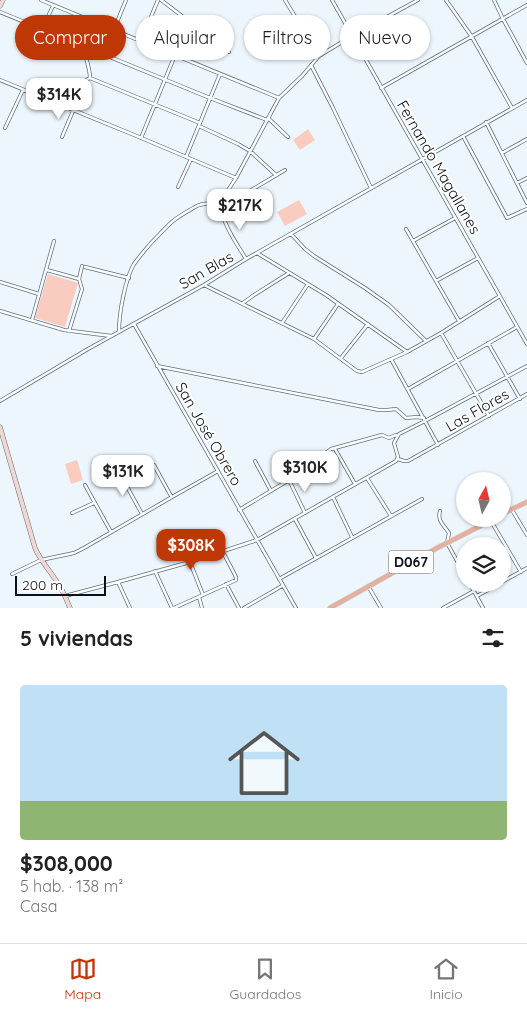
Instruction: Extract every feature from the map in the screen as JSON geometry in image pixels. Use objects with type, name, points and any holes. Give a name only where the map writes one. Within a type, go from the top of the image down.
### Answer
[{"type":"main road","points":[[512,510],[527,502]]},
{"type":"main road","name":"D067","points":[[330,608],[476,528]]},
{"type":"street","points":[[0,6],[3,0]]},
{"type":"street","points":[[41,0],[77,15]]},
{"type":"street","points":[[120,15],[126,0]]},
{"type":"street","points":[[153,15],[160,0],[181,15]]},
{"type":"street","points":[[285,0],[294,15]]},
{"type":"street","name":"Fernando Magallanes","points":[[332,0],[340,15]]},
{"type":"street","points":[[390,15],[418,0]]},
{"type":"street","points":[[446,0],[472,37],[512,108]]},
{"type":"street","points":[[494,0],[527,63]]},
{"type":"street","points":[[48,15],[53,5]]},
{"type":"street","points":[[381,88],[527,5]]},
{"type":"street","points":[[0,12],[15,18]]},
{"type":"street","points":[[86,60],[90,70],[90,78]]},
{"type":"street","points":[[118,60],[210,98],[267,119],[288,138]]},
{"type":"street","points":[[141,138],[172,60]]},
{"type":"street","points":[[188,60],[279,98]]},
{"type":"street","points":[[246,259],[226,224],[220,204],[279,98],[315,60]]},
{"type":"street","name":"Fernando Magallanes","points":[[365,60],[527,344]]},
{"type":"street","points":[[311,65],[371,188]]},
{"type":"street","points":[[186,157],[220,74]]},
{"type":"street","points":[[90,78],[154,104],[238,144],[250,151],[276,174]]},
{"type":"street","points":[[62,137],[86,80],[90,78]]},
{"type":"street","points":[[0,80],[236,178]]},
{"type":"street","points":[[5,128],[23,90]]},
{"type":"street","name":"San Blas","points":[[0,401],[527,100]]},
{"type":"street","points":[[486,122],[527,203]]},
{"type":"street","points":[[463,136],[507,218],[527,209]]},
{"type":"street","points":[[502,153],[527,139]]},
{"type":"street","points":[[178,187],[191,159]]},
{"type":"street","points":[[119,332],[120,313],[134,264],[173,221],[200,204],[228,204],[285,170]]},
{"type":"street","points":[[517,183],[527,178]]},
{"type":"street","points":[[414,241],[455,218]]},
{"type":"street","points":[[406,229],[459,321]]},
{"type":"street","points":[[291,234],[304,249],[389,305],[426,341]]},
{"type":"street","points":[[32,320],[54,241]]},
{"type":"street","points":[[257,253],[308,284],[407,352]]},
{"type":"street","points":[[436,281],[478,258]]},
{"type":"street","points":[[69,331],[82,288],[79,279],[84,266],[129,278]]},
{"type":"street","points":[[46,270],[79,279]]},
{"type":"street","points":[[243,304],[289,273]]},
{"type":"street","points":[[0,282],[39,294]]},
{"type":"street","points":[[282,323],[308,284]]},
{"type":"street","points":[[204,285],[314,339],[362,372],[407,352],[500,296]]},
{"type":"street","points":[[314,339],[338,304]]},
{"type":"street","points":[[0,311],[69,331],[112,336]]},
{"type":"street","name":"San José Obrero","points":[[134,324],[296,608]]},
{"type":"street","points":[[341,358],[368,324]]},
{"type":"street","points":[[408,389],[517,327]]},
{"type":"street","points":[[441,333],[489,416]]},
{"type":"street","points":[[488,343],[520,398]]},
{"type":"street","points":[[391,359],[438,445]]},
{"type":"street","points":[[157,366],[378,410],[396,409],[406,418],[417,417],[425,420]]},
{"type":"street","points":[[239,510],[289,480],[334,448],[384,435],[390,438],[527,366]]},
{"type":"street","name":"Las Flores","points":[[65,596],[190,562],[257,540],[398,459],[408,461],[527,394]]},
{"type":"street","points":[[0,427],[35,548],[41,560],[55,578],[70,608]]},
{"type":"street","points":[[398,459],[394,443],[399,434]]},
{"type":"street","points":[[334,448],[355,484]]},
{"type":"street","points":[[254,461],[271,491]]},
{"type":"street","points":[[154,465],[172,496]]},
{"type":"street","points":[[12,574],[41,560],[74,552],[218,471]]},
{"type":"street","points":[[119,472],[142,515]]},
{"type":"street","points":[[367,478],[391,516]]},
{"type":"street","points":[[289,480],[305,513]]},
{"type":"street","points":[[85,485],[112,532]]},
{"type":"street","points":[[333,497],[352,538]]},
{"type":"street","points":[[279,579],[422,499]]},
{"type":"street","points":[[72,513],[94,503]]},
{"type":"street","points":[[512,510],[527,535]]},
{"type":"street","points":[[440,511],[442,525],[449,533],[446,543],[456,560]]},
{"type":"street","points":[[295,519],[316,558]]},
{"type":"street","points":[[496,528],[521,572]]},
{"type":"street","points":[[155,571],[173,608],[234,580],[236,577],[223,552]]},
{"type":"street","points":[[190,562],[203,595]]},
{"type":"street","points":[[511,577],[527,568]]},
{"type":"street","points":[[118,582],[130,608]]},
{"type":"street","points":[[226,584],[240,608]]},
{"type":"street","points":[[244,608],[282,586]]},
{"type":"street","points":[[368,586],[381,608]]},
{"type":"street","points":[[443,608],[472,592]]},
{"type":"street","points":[[475,592],[482,608]]},
{"type":"street","points":[[477,596],[484,592]]},
{"type":"street","points":[[199,597],[202,608]]},
{"type":"shaded area","points":[[308,129],[315,140],[300,150],[293,140]]},
{"type":"shaded area","points":[[299,200],[307,214],[285,226],[277,212]]},
{"type":"shaded area","points":[[48,274],[78,283],[65,327],[35,318]]},
{"type":"shaded area","points":[[77,460],[83,480],[71,484],[65,464]]}]
